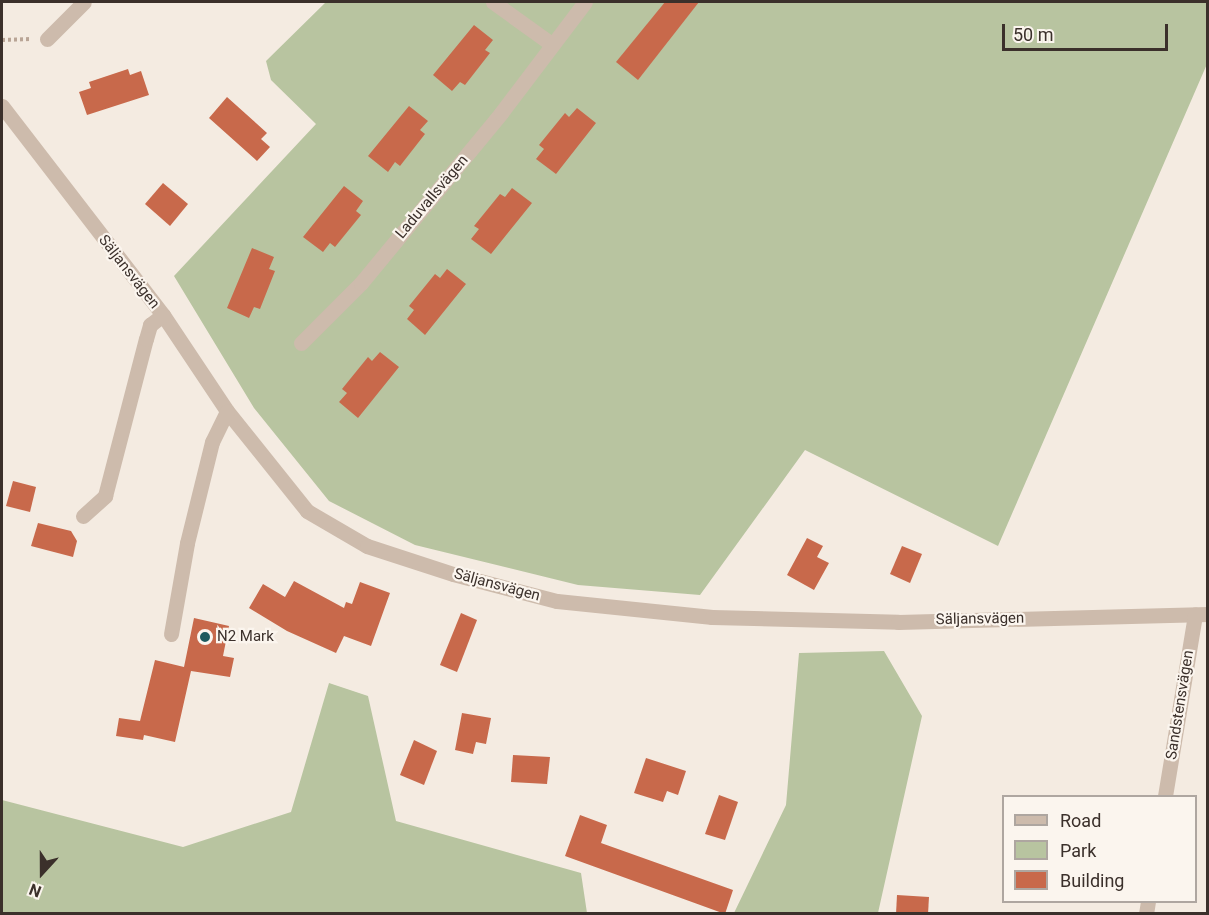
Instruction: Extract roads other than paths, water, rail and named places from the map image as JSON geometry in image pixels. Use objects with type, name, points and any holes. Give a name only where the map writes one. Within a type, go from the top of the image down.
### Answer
[{"type":"street","points":[[47,39],[84,2]]},
{"type":"street","points":[[493,2],[550,43]]},
{"type":"street","name":"Laduvallsvägen","points":[[301,343],[361,283],[501,113],[550,43],[585,2]]},
{"type":"street","name":"Säljansvägen","points":[[2,106],[163,315],[227,411],[308,511],[333,528],[367,546],[432,567],[557,601],[712,617],[898,622],[1201,614]]},
{"type":"street","points":[[83,516],[105,496],[150,325],[163,315]]},
{"type":"street","points":[[171,634],[187,543],[212,442],[227,411]]},
{"type":"street","name":"Sandstensvägen","points":[[1165,795],[1201,614]]},
{"type":"place","name":"N2 Mark","points":[[205,637]]}]
